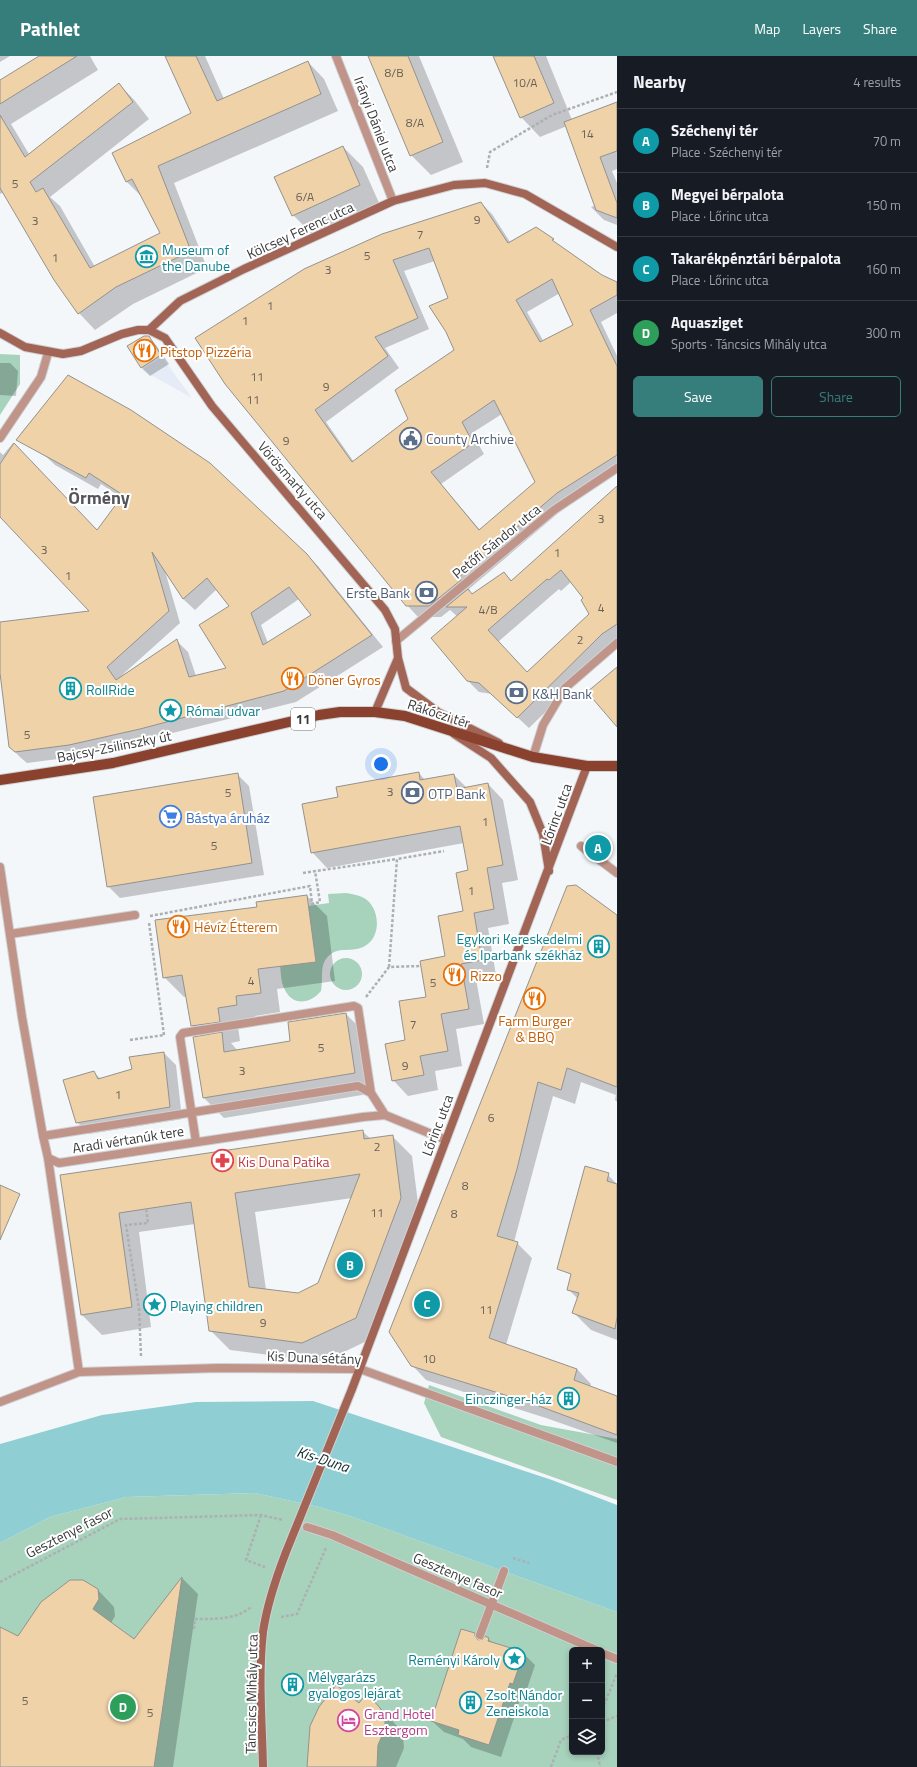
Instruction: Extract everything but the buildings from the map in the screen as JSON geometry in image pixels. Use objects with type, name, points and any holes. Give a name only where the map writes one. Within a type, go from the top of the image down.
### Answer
[{"type":"main road","name":"Rákóczi tér","points":[[233,736],[319,715],[340,712],[375,712],[405,716],[533,757],[587,766]]},
{"type":"main road","name":"Bajcsy-Zsilinszky út","points":[[0,780],[113,763],[233,736]]},
{"type":"main road","name":"11","points":[[587,766],[617,766]]},
{"type":"street","name":"Irányi Dániel utca","points":[[336,56],[393,201]]},
{"type":"street","name":"Kölcsey Ferenc utca","points":[[149,330],[180,300],[393,201],[454,185],[485,183],[525,194],[617,247]]},
{"type":"street","points":[[0,333],[25,347],[48,353],[63,354],[81,351],[122,334],[138,330],[149,330]]},
{"type":"street","name":"Vörösmarty utca","points":[[149,330],[165,338],[212,406],[386,610],[395,629],[398,658],[406,688],[438,712],[515,752]]},
{"type":"street","points":[[0,438],[41,377],[48,353]]},
{"type":"street","name":"Petőfi Sándor utca","points":[[396,641],[554,510],[617,468]]},
{"type":"street","points":[[533,757],[539,736],[565,688],[617,643]]},
{"type":"street","points":[[375,712],[398,658]]},
{"type":"street","name":"Lőrinc utca","points":[[452,732],[491,758],[530,802],[543,834],[549,872]]},
{"type":"street","name":"Lőrinc utca","points":[[352,1389],[549,872],[587,766]]},
{"type":"street","points":[[581,846],[617,873]]},
{"type":"street","points":[[0,867],[30,1064],[48,1158],[79,1372]]},
{"type":"street","points":[[10,934],[135,915]]},
{"type":"street","points":[[183,1033],[354,1006],[358,1008],[371,1093],[385,1115]]},
{"type":"street","name":"Aradi vértanúk tere","points":[[183,1033],[180,1037],[192,1112]]},
{"type":"street","name":"Aradi vértanúk tere","points":[[43,1136],[358,1086],[371,1093]]},
{"type":"street","points":[[192,1112],[196,1142]]},
{"type":"street","name":"Aradi vértanúk tere","points":[[48,1158],[58,1163],[363,1117],[385,1115],[446,1140]]},
{"type":"street","name":"Kis Duna sétány","points":[[0,1402],[79,1372],[218,1368],[360,1370],[617,1462]]},
{"type":"street","name":"Táncsics Mihály utca","points":[[263,1767],[261,1662],[264,1631],[270,1597],[286,1552],[352,1389]]},
{"type":"street","name":"Gesztenye fasor","points":[[307,1526],[332,1535],[492,1603],[589,1647]]},
{"type":"street","points":[[480,1635],[504,1571]]},
{"type":"street","points":[[605,1654],[617,1659]]},
{"type":"path","points":[[485,183],[490,152],[552,115],[617,92]]},
{"type":"path","points":[[303,873],[444,851]]},
{"type":"path","points":[[358,1008],[389,967],[397,859]]},
{"type":"path","points":[[164,1035],[148,916],[310,886],[312,904],[320,902],[315,871]]},
{"type":"path","points":[[481,956],[494,958]]},
{"type":"path","points":[[389,967],[421,966]]},
{"type":"path","points":[[130,1040],[183,1033]]},
{"type":"path","points":[[142,1370],[139,1308],[126,1225],[148,1223],[146,1208]]},
{"type":"path","points":[[261,1515],[246,1560],[271,1569]]},
{"type":"path","name":"Gesztenye fasor","points":[[0,1582],[120,1519],[261,1515],[289,1522]]},
{"type":"path","points":[[279,1618],[297,1614],[332,1535]]},
{"type":"path","points":[[511,1557],[529,1563]]},
{"type":"path","points":[[194,1629],[195,1619],[228,1617],[240,1614],[253,1604]]},
{"type":"path","points":[[605,1702],[617,1672]]},
{"type":"path","points":[[605,1721],[617,1716]]},
{"type":"path","points":[[551,1767],[561,1740],[569,1736]]},
{"type":"path","points":[[598,1755],[600,1767]]},
{"type":"shaded area","points":[[162,357],[192,398],[142,370]]},
{"type":"green space","points":[[0,354],[20,355],[20,384],[0,415]]},
{"type":"green space","points":[[346,893],[364,898],[372,906],[375,912],[377,924],[374,936],[371,941],[361,948],[340,950],[331,954],[324,962],[321,991],[312,999],[307,1001],[296,1001],[287,994],[284,988],[280,966],[316,962],[308,906],[329,903],[328,894]]},
{"type":"green space","points":[[346,958],[355,961],[359,965],[362,974],[359,983],[355,987],[346,990],[337,987],[333,983],[330,974],[333,965],[337,961]]},
{"type":"green space","points":[[429,1385],[541,1425],[617,1439],[617,1500],[441,1437],[424,1403]]},
{"type":"green space","points":[[255,1493],[319,1507],[350,1516],[617,1612],[617,1767],[0,1767],[0,1543],[50,1517],[126,1497]]},
{"type":"water","name":"Kis-Duna","points":[[313,1401],[552,1480],[617,1505],[617,1612],[350,1516],[319,1507],[255,1493],[126,1497],[50,1517],[0,1543],[0,1444],[102,1415],[196,1402]]},
{"type":"place","name":"Museum of the Danube","points":[[146,257]]},
{"type":"place","name":"Pitstop Pizzéria","points":[[144,351]]},
{"type":"place","name":"County Archive","points":[[410,438]]},
{"type":"place","name":"Erste Bank","points":[[426,592]]},
{"type":"place","name":"Döner Gyros","points":[[293,679]]},
{"type":"place","name":"RollRide","points":[[71,689]]},
{"type":"place","name":"K&H Bank","points":[[517,693]]},
{"type":"place","name":"Római udvar","points":[[171,710]]},
{"type":"place","name":"OTP Bank","points":[[413,793]]},
{"type":"place","name":"Bástya áruház","points":[[170,817]]},
{"type":"place","name":"Széchenyi tér","points":[[598,848]]},
{"type":"place","name":"Hévíz Étterem","points":[[179,926]]},
{"type":"place","name":"Egykori Kereskedelmi és Iparbank székház","points":[[598,946]]},
{"type":"place","name":"Rizzo","points":[[454,975]]},
{"type":"place","name":"Farm Burger & BBQ","points":[[535,998]]},
{"type":"place","name":"Kis Duna Patika","points":[[222,1161]]},
{"type":"place","name":"Megyei bérpalota","points":[[350,1265]]},
{"type":"place","name":"Takarékpénztári bérpalota","points":[[427,1304]]},
{"type":"place","name":"Playing children","points":[[155,1305]]},
{"type":"place","name":"Einczinger-ház","points":[[568,1398]]},
{"type":"place","name":"Reményi Károly","points":[[515,1659]]},
{"type":"place","name":"Mélygarázs gyalogos lejárat","points":[[292,1684]]},
{"type":"place","name":"Zsolt Nándor Zeneiskola","points":[[470,1702]]},
{"type":"place","name":"Aquasziget","points":[[123,1707]]},
{"type":"place","name":"Grand Hotel Esztergom","points":[[348,1721]]},
{"type":"district","name":"Örmény","points":[[99,497]]}]
